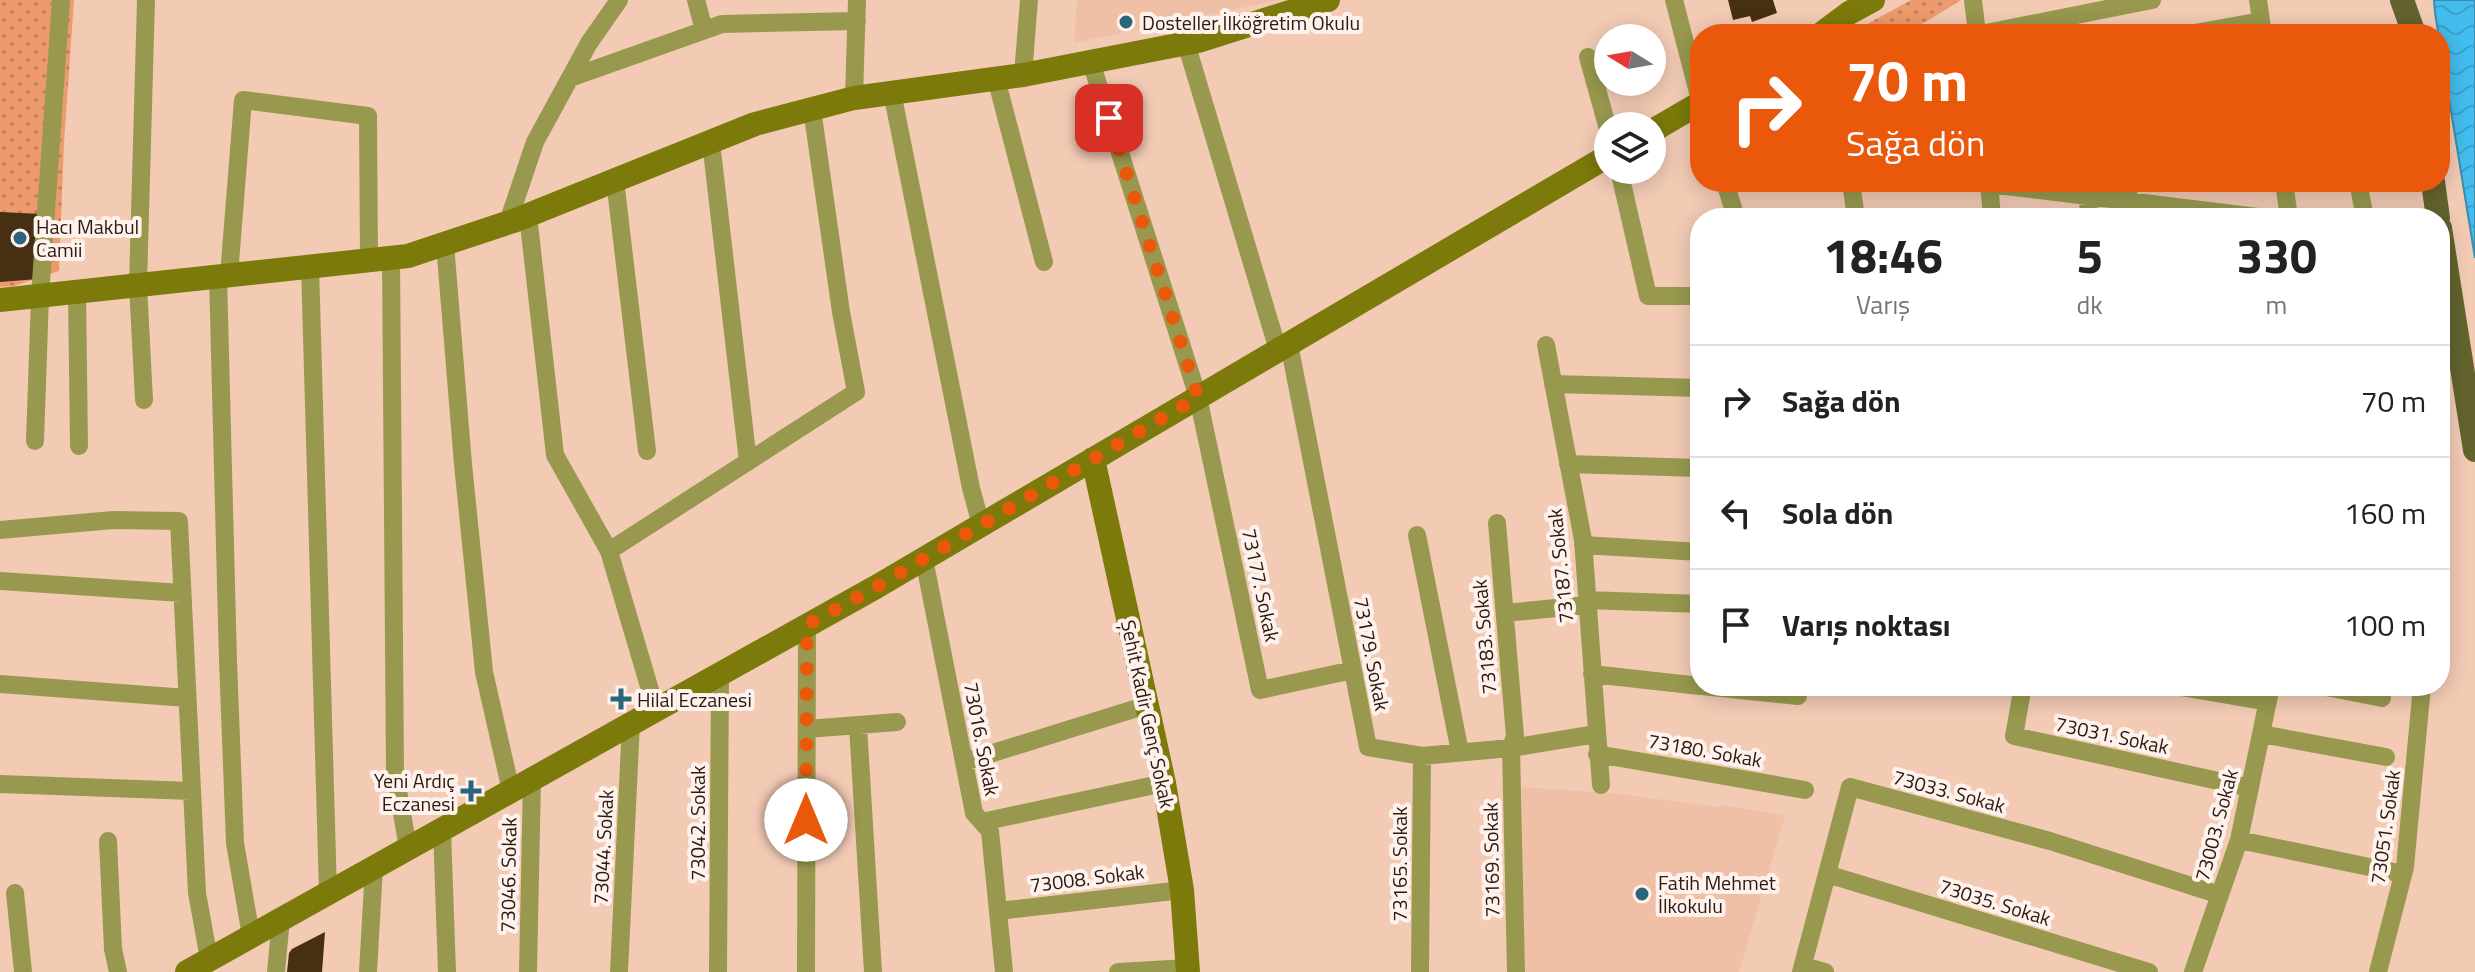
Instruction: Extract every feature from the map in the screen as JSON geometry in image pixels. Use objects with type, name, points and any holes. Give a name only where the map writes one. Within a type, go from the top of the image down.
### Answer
[{"type":"main road","points":[[0,300],[408,256],[518,219],[755,124],[854,98],[1023,75],[1186,43],[1328,0]]},
{"type":"main road","points":[[1831,24],[1851,4],[1873,0]]},
{"type":"main road","points":[[2402,0],[2410,24]]},
{"type":"main road","points":[[2412,0],[2413,24]]},
{"type":"main road","points":[[1666,123],[1690,108]]},
{"type":"main road","points":[[187,972],[924,559],[1594,164]]},
{"type":"main road","points":[[2450,291],[2475,450]]},
{"type":"main road","name":"Şehit Kadir Genç Sokak","points":[[1093,459],[1164,783],[1182,890],[1188,970]]},
{"type":"street","points":[[35,441],[40,296],[61,0]]},
{"type":"street","points":[[144,400],[138,285],[146,0]]},
{"type":"street","points":[[619,0],[589,43],[535,142],[518,219],[555,455],[609,551],[656,710]]},
{"type":"street","points":[[696,0],[704,30]]},
{"type":"street","points":[[854,98],[857,0]]},
{"type":"street","points":[[1023,75],[1029,0]]},
{"type":"street","points":[[1674,0],[1690,63]]},
{"type":"street","points":[[1973,0],[1977,24]]},
{"type":"street","points":[[2030,24],[2152,0]]},
{"type":"street","points":[[2258,0],[2261,24]]},
{"type":"street","points":[[570,78],[722,24],[857,21]]},
{"type":"street","name":"73179. Sokak","points":[[1186,43],[1284,347],[1368,747],[1422,756],[1511,748],[1596,734]]},
{"type":"street","points":[[1588,57],[1603,112]]},
{"type":"street","points":[[1091,62],[1198,397]]},
{"type":"street","points":[[996,78],[1044,262]]},
{"type":"street","points":[[892,92],[981,525]]},
{"type":"street","points":[[251,936],[235,828],[224,276],[243,100],[368,116],[380,259],[395,773],[408,848]]},
{"type":"street","points":[[609,551],[856,392],[841,312],[812,109]]},
{"type":"street","points":[[711,142],[748,462]]},
{"type":"street","points":[[615,180],[647,451]]},
{"type":"street","points":[[1622,184],[1648,296],[1690,296]]},
{"type":"street","points":[[2097,192],[2125,208]]},
{"type":"street","points":[[445,244],[484,672],[511,791]]},
{"type":"street","points":[[310,266],[328,893]]},
{"type":"street","points":[[77,292],[79,446]]},
{"type":"street","name":"73187. Sokak","points":[[1546,345],[1583,545],[1601,785]]},
{"type":"street","points":[[1553,384],[1690,388]]},
{"type":"street","name":"73177. Sokak","points":[[1198,397],[1260,690],[1353,670]]},
{"type":"street","points":[[1568,464],[1690,468]]},
{"type":"street","points":[[0,530],[113,520],[179,521],[197,893],[209,959]]},
{"type":"street","name":"73183. Sokak","points":[[1497,523],[1515,736],[1511,748]]},
{"type":"street","points":[[1417,535],[1460,752]]},
{"type":"street","points":[[1583,545],[1690,551]]},
{"type":"street","name":"73016. Sokak","points":[[924,559],[974,813],[990,831],[1004,972]]},
{"type":"street","points":[[0,581],[182,593]]},
{"type":"street","points":[[1505,613],[1587,602],[1690,604]]},
{"type":"street","points":[[806,972],[807,625]]},
{"type":"street","name":"73042. Sokak","points":[[718,972],[720,674]]},
{"type":"street","points":[[1592,674],[1690,685]]},
{"type":"street","points":[[0,684],[187,698]]},
{"type":"street","name":"73031. Sokak","points":[[2021,696],[2014,736],[2250,788]]},
{"type":"street","name":"73003. Sokak","points":[[2193,972],[2239,840],[2270,696]]},
{"type":"street","points":[[2372,696],[2382,698]]},
{"type":"street","name":"73051. Sokak","points":[[2378,972],[2403,874],[2421,696]]},
{"type":"street","points":[[964,762],[1147,705]]},
{"type":"street","points":[[807,729],[897,722]]},
{"type":"street","name":"73044. Sokak","points":[[619,972],[631,724]]},
{"type":"street","points":[[858,726],[873,972]]},
{"type":"street","points":[[2261,734],[2386,757]]},
{"type":"street","name":"73169. Sokak","points":[[1511,748],[1516,972]]},
{"type":"street","name":"73180. Sokak","points":[[1597,754],[1805,790]]},
{"type":"street","name":"73165. Sokak","points":[[1420,972],[1422,756]]},
{"type":"street","name":"73046. Sokak","points":[[528,972],[532,779]]},
{"type":"street","points":[[982,822],[1164,783]]},
{"type":"street","points":[[0,784],[192,791]]},
{"type":"street","name":"73033. Sokak","points":[[1802,969],[1850,787],[2050,841],[2220,895]]},
{"type":"street","points":[[442,830],[447,972]]},
{"type":"street","points":[[2239,840],[2403,874]]},
{"type":"street","points":[[108,841],[113,949],[118,972]]},
{"type":"street","points":[[368,972],[374,867]]},
{"type":"street","name":"73035. Sokak","points":[[1827,874],[2149,972]]},
{"type":"street","name":"73008. Sokak","points":[[998,911],[1182,890]]},
{"type":"street","points":[[15,893],[23,972]]},
{"type":"street","points":[[276,972],[281,919]]},
{"type":"street","points":[[1802,969],[1825,972]]},
{"type":"street","points":[[1118,972],[1188,970]]},
{"type":"shaded area","points":[[0,0],[74,0],[59,271],[14,286],[0,287]]},
{"type":"shaded area","name":"Dosteller İlköğretim Okulu","points":[[1077,0],[1279,0],[1074,43]]},
{"type":"shaded area","points":[[1911,0],[1961,0],[1922,24],[1867,24]]},
{"type":"shaded area","name":"Fatih Mehmet İlkokulu","points":[[1522,787],[1611,793],[1719,807],[1724,805],[1785,816],[1739,972],[1524,972]]},
{"type":"water","points":[[2434,0],[2475,0],[2475,258],[2450,105],[2450,24],[2437,24]]},
{"type":"building","points":[[1728,0],[1773,0],[1777,13],[1752,22],[1750,16],[1733,20]]},
{"type":"building","name":"Hacı Makbul Camii","points":[[0,212],[42,214],[38,279],[0,282]]},
{"type":"building","points":[[325,932],[322,972],[287,972],[292,949]]},
{"type":"place","name":"Dosteller İlköğretim Okulu","points":[[1126,22]]},
{"type":"place","name":"Hacı Makbul Camii","points":[[20,238]]},
{"type":"place","name":"Hilal Eczanesi","points":[[621,699]]},
{"type":"place","name":"Yeni Ardıç Eczanesi","points":[[471,791]]},
{"type":"place","name":"Fatih Mehmet İlkokulu","points":[[1642,894]]},
{"type":"route","points":[[806,820],[807,625],[1198,397],[1109,118]]}]
